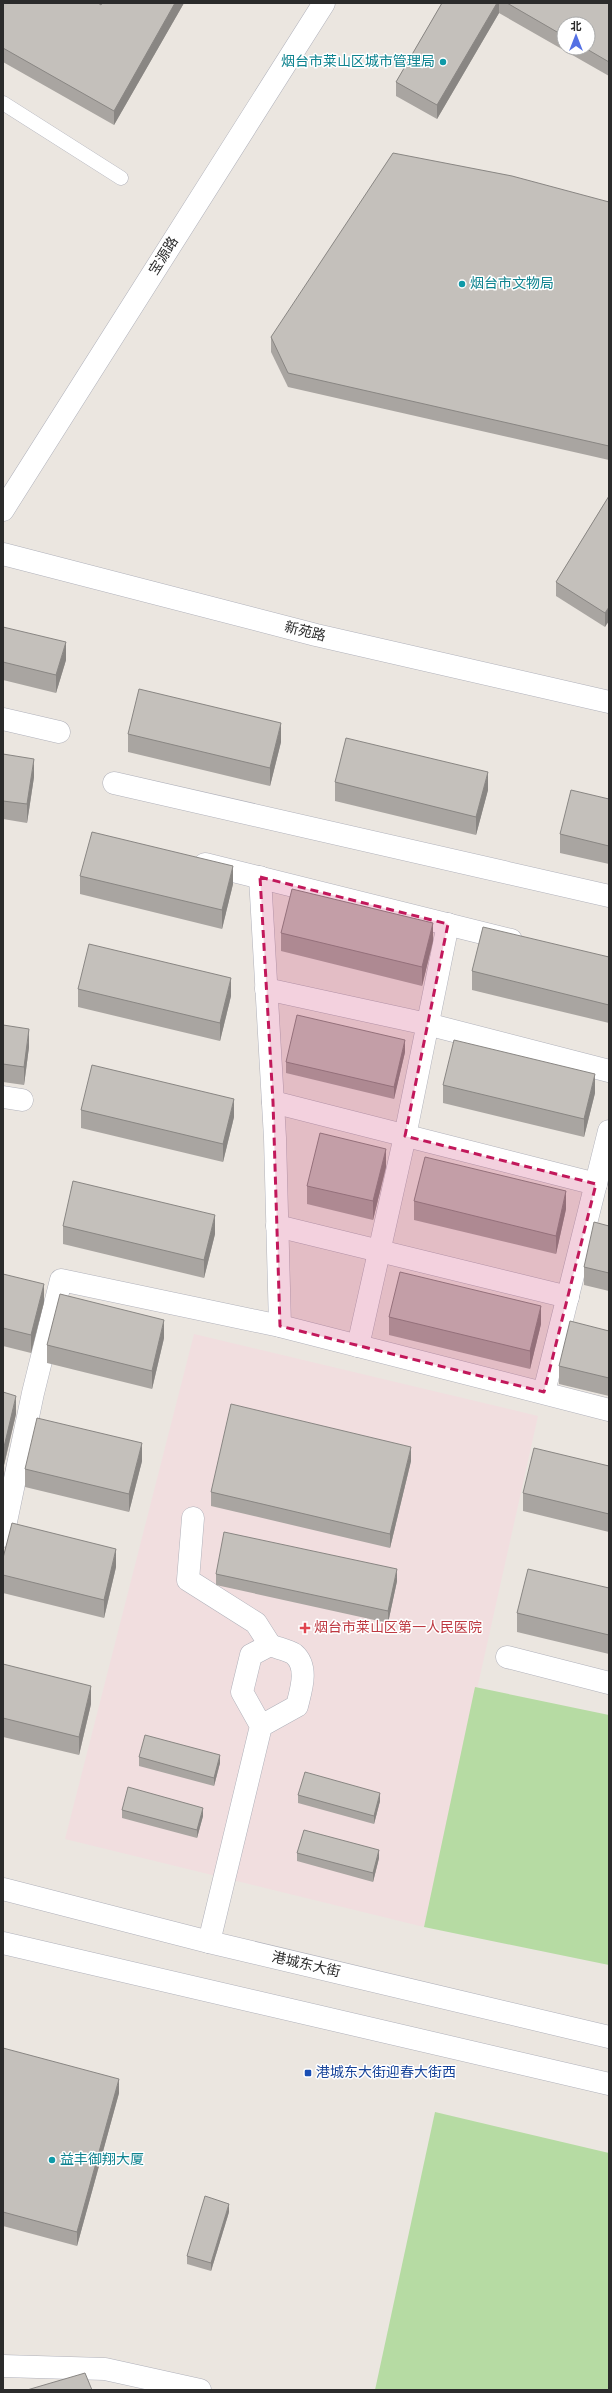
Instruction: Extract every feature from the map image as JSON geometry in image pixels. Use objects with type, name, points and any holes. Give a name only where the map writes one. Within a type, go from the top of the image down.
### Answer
[{"type":"street","name":"宝源路","points":[[3,510],[324,3]]},
{"type":"street","name":"新苑路","points":[[3,554],[316,635],[609,702]]},
{"type":"street","points":[[3,719],[58,732]]},
{"type":"street","points":[[114,783],[609,896]]},
{"type":"street","points":[[186,859],[533,945]]},
{"type":"street","points":[[260,877],[273,1102],[280,1326]]},
{"type":"street","points":[[358,1346],[405,1136],[448,924]]},
{"type":"street","points":[[266,989],[427,1024],[609,1071]]},
{"type":"street","points":[[273,1102],[596,1184]]},
{"type":"street","points":[[544,1392],[609,1131]]},
{"type":"street","points":[[277,1226],[379,1250],[568,1298]]},
{"type":"street","points":[[3,1536],[33,1393],[61,1280],[280,1326],[544,1392],[609,1410]]},
{"type":"street","points":[[193,1518],[188,1580],[256,1623],[270,1645],[294,1654],[302,1667],[302,1684],[297,1706],[261,1726]]},
{"type":"street","points":[[208,1942],[261,1726],[242,1692],[252,1656],[270,1645]]},
{"type":"street","points":[[507,1657],[609,1683]]},
{"type":"street","name":"港城东大街","points":[[3,1889],[208,1942],[609,2037]]},
{"type":"street","points":[[3,1943],[609,2084]]},
{"type":"street","points":[[3,2366],[105,2369],[200,2390]]},
{"type":"lane","points":[[3,104],[120,178]]},
{"type":"highlighted area","points":[[260,877],[448,924],[405,1136],[596,1184],[544,1392],[280,1326],[273,1102]]},
{"type":"shaded area","name":"烟台市莱山区第一人民医院","points":[[194,1334],[538,1416],[424,1927],[65,1839]]},
{"type":"green space","points":[[475,1687],[609,1715],[609,1965],[424,1927]]},
{"type":"green space","points":[[435,2112],[609,2153],[609,2390],[375,2390]]},
{"type":"building","points":[[3,3],[98,3],[101,5],[102,3],[175,3],[114,111],[3,48]]},
{"type":"building","points":[[442,3],[497,3],[437,105],[396,82]]},
{"type":"building","points":[[507,3],[609,3],[609,62],[596,54],[596,16],[556,16],[556,31]]},
{"type":"building","name":"烟台市文物局","points":[[393,153],[512,176],[609,202],[609,446],[288,373],[271,337]]},
{"type":"building","points":[[609,496],[609,607],[605,613],[556,582]]},
{"type":"building","points":[[3,627],[66,642],[56,675],[3,662]]},
{"type":"building","points":[[139,689],[281,723],[270,768],[128,734]]},
{"type":"building","points":[[346,738],[488,772],[476,817],[335,782]]},
{"type":"building","points":[[3,754],[34,759],[27,804],[3,801]]},
{"type":"building","points":[[571,790],[609,799],[609,846],[560,834]]},
{"type":"building","points":[[92,832],[233,866],[222,910],[80,876]]},
{"type":"building","points":[[292,889],[433,923],[422,967],[281,933]]},
{"type":"building","points":[[483,927],[609,957],[609,1005],[472,971]]},
{"type":"building","points":[[89,944],[231,978],[220,1023],[78,989]]},
{"type":"building","points":[[297,1015],[405,1040],[394,1087],[286,1062]]},
{"type":"building","points":[[3,1025],[29,1029],[24,1067],[3,1064]]},
{"type":"building","points":[[454,1040],[595,1074],[584,1119],[443,1085]]},
{"type":"building","points":[[92,1065],[234,1099],[223,1144],[81,1110]]},
{"type":"building","points":[[320,1133],[386,1149],[373,1201],[307,1186]]},
{"type":"building","points":[[425,1157],[566,1191],[556,1236],[414,1201]]},
{"type":"building","points":[[73,1181],[215,1215],[204,1260],[63,1226]]},
{"type":"building","points":[[594,1222],[609,1226],[609,1273],[584,1267]]},
{"type":"building","points":[[400,1272],[541,1306],[530,1351],[389,1317]]},
{"type":"building","points":[[3,1274],[44,1284],[31,1335],[3,1328]]},
{"type":"building","points":[[60,1294],[164,1320],[152,1371],[47,1345]]},
{"type":"building","points":[[570,1321],[609,1331],[609,1378],[559,1366]]},
{"type":"building","points":[[3,1392],[16,1396],[4,1447],[3,1447]]},
{"type":"building","points":[[231,1404],[411,1447],[390,1534],[211,1492]]},
{"type":"building","points":[[37,1418],[142,1443],[129,1494],[25,1469]]},
{"type":"building","points":[[534,1448],[609,1466],[609,1514],[523,1493]]},
{"type":"building","points":[[12,1523],[116,1549],[104,1600],[3,1575],[3,1558]]},
{"type":"building","points":[[224,1532],[397,1569],[388,1611],[216,1574]]},
{"type":"building","points":[[528,1569],[609,1588],[609,1635],[517,1613]]},
{"type":"building","points":[[3,1664],[91,1686],[79,1737],[3,1718]]},
{"type":"building","points":[[145,1735],[220,1755],[214,1778],[139,1757]]},
{"type":"building","points":[[305,1772],[380,1793],[374,1816],[298,1795]]},
{"type":"building","points":[[128,1787],[203,1808],[197,1830],[122,1810]]},
{"type":"building","points":[[304,1830],[379,1850],[373,1873],[297,1853]]},
{"type":"building","name":"益丰御翔大厦","points":[[3,2048],[119,2079],[77,2232],[3,2212]]},
{"type":"building","points":[[205,2196],[229,2204],[211,2263],[187,2256]]},
{"type":"building","points":[[85,2373],[92,2390],[27,2390]]},
{"type":"place","name":"烟台市莱山区城市管理局","points":[[443,62]]},
{"type":"place","name":"烟台市文物局","points":[[462,284]]},
{"type":"place","name":"烟台市莱山区第一人民医院","points":[[305,1628]]},
{"type":"place","name":"港城东大街迎春大街西","points":[[308,2073]]},
{"type":"place","name":"益丰御翔大厦","points":[[52,2160]]}]
